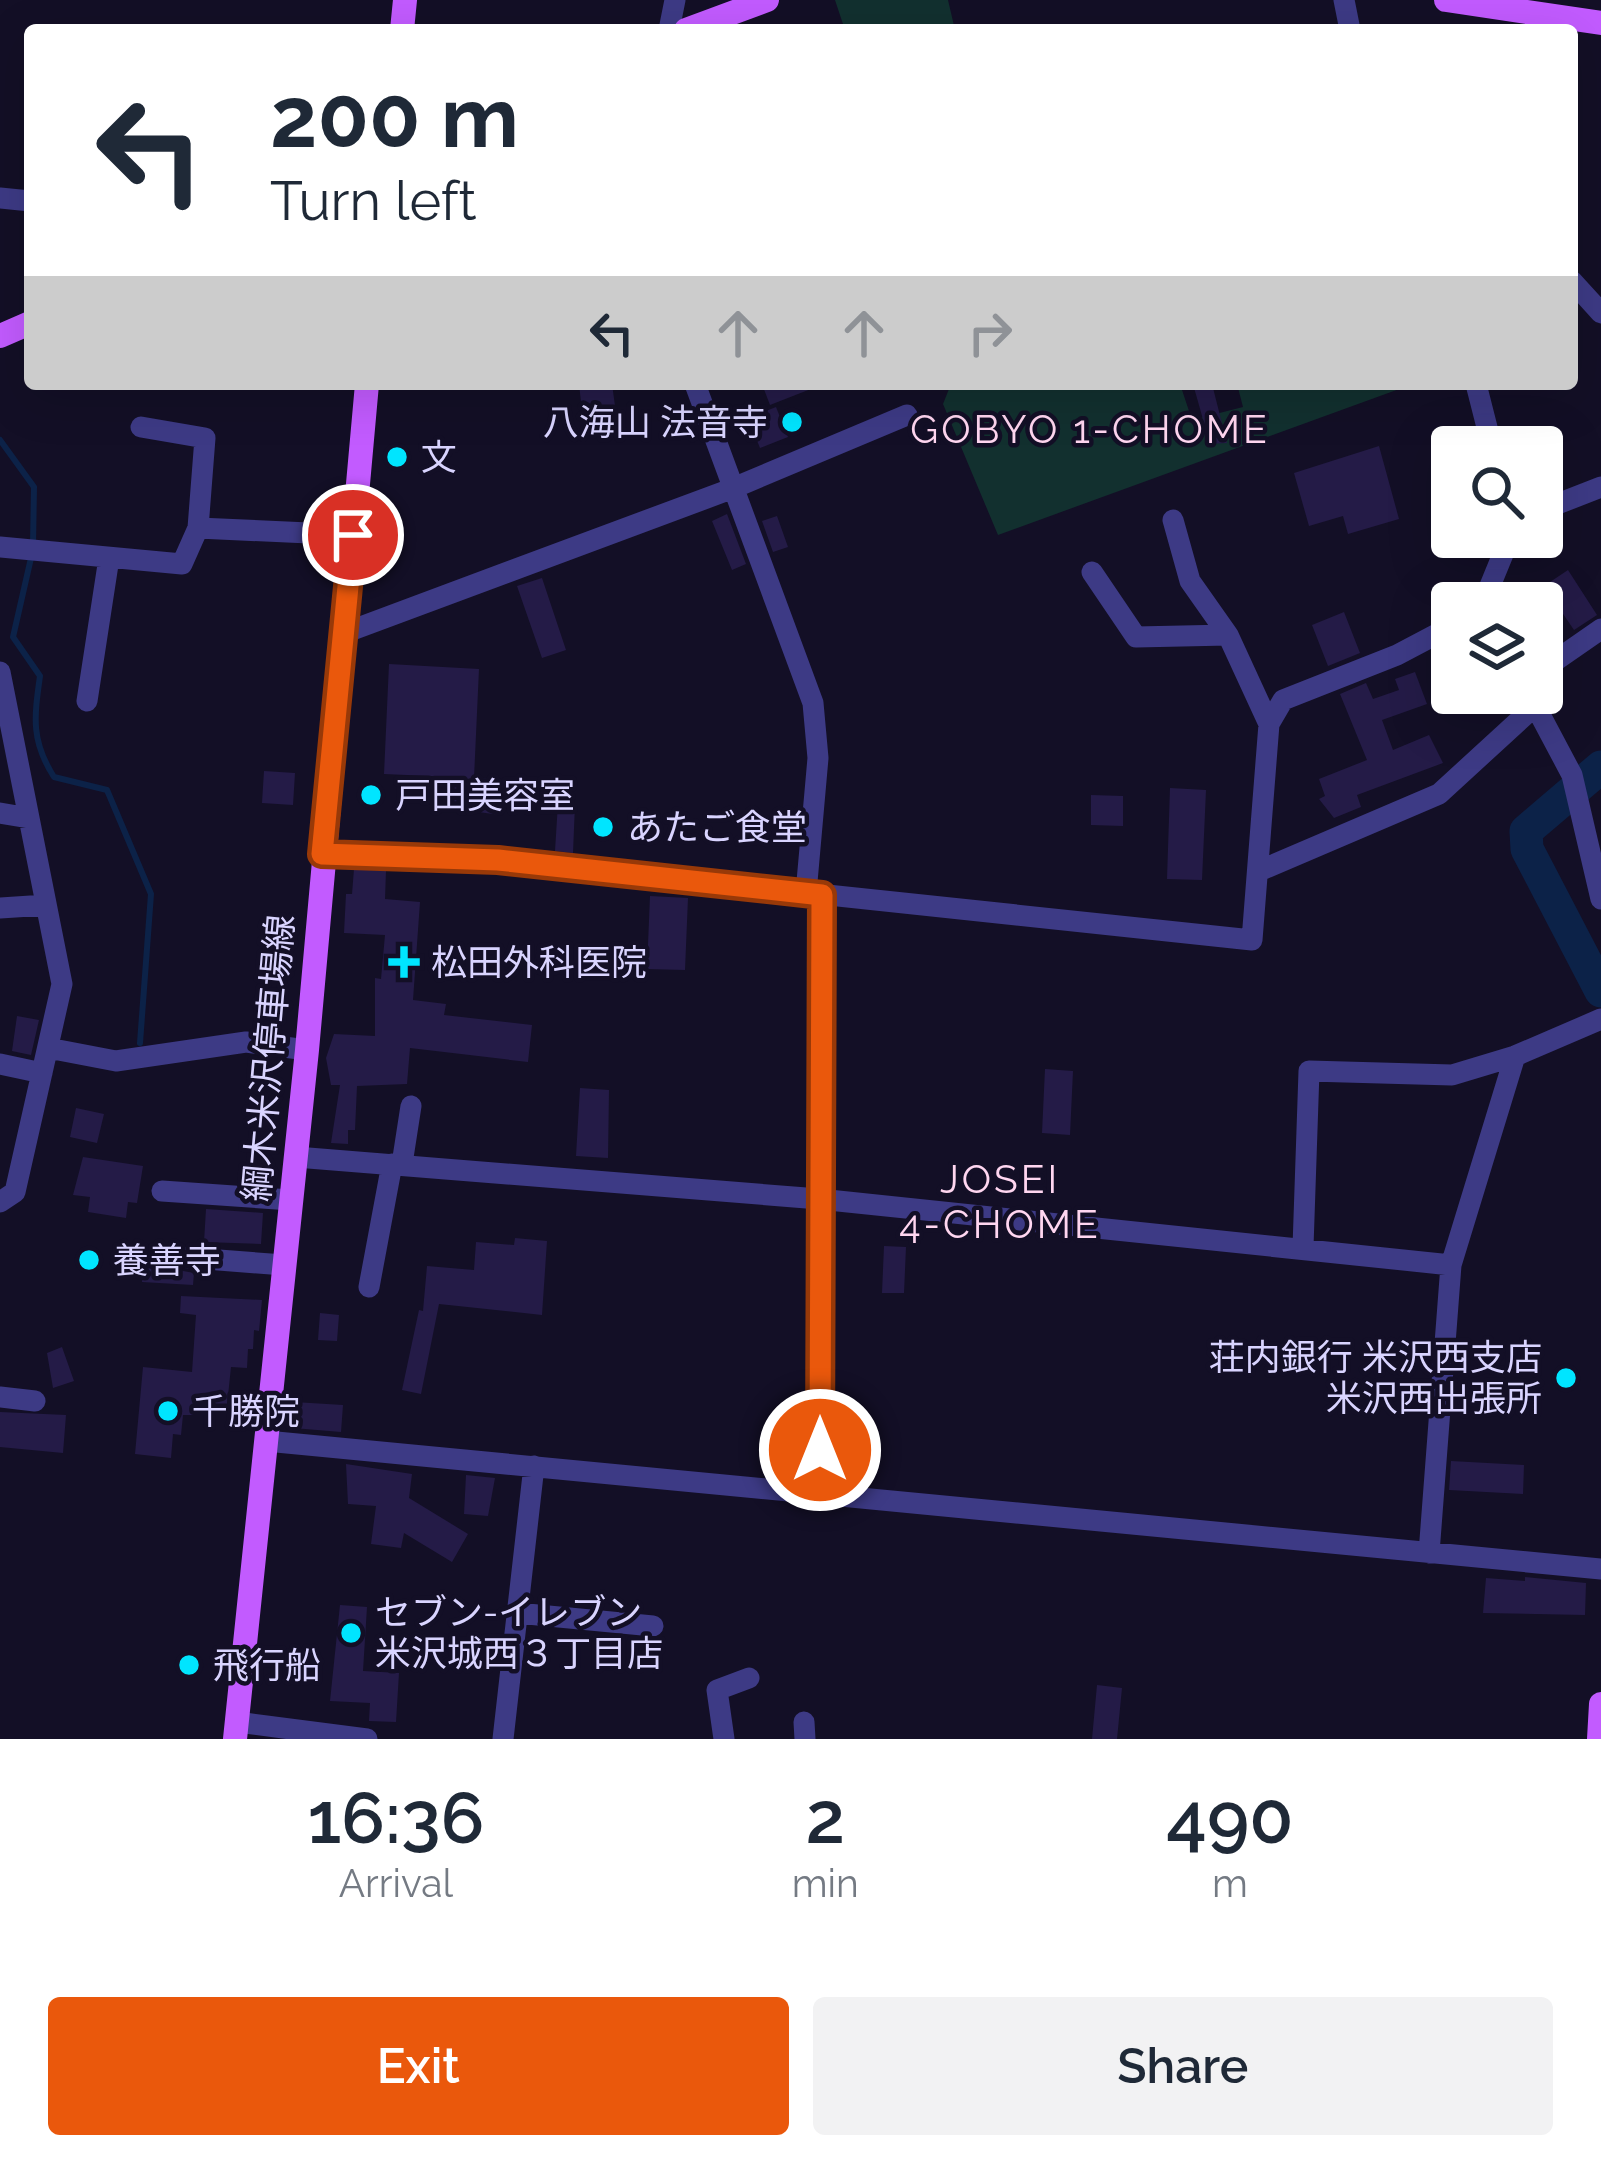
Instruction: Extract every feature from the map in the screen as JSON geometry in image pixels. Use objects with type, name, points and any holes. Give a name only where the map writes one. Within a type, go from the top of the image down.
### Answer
[{"type":"main road","points":[[702,24],[767,0]]},
{"type":"main road","points":[[1447,0],[1601,22]]},
{"type":"main road","name":"綱木米沢停車場線","points":[[236,1731],[307,1050],[366,390]]},
{"type":"main road","points":[[1599,1739],[1601,1704]]},
{"type":"street","points":[[1578,288],[1601,313]]},
{"type":"street","points":[[697,390],[731,489],[801,660],[813,703],[818,758],[814,894],[820,1492]]},
{"type":"street","points":[[1478,390],[1487,426]]},
{"type":"street","points":[[347,632],[731,489],[907,415]]},
{"type":"street","points":[[0,547],[182,564],[198,528],[205,438],[141,427]]},
{"type":"street","points":[[1563,502],[1601,488]]},
{"type":"street","points":[[1172,520],[1190,581],[1228,635],[1269,724]]},
{"type":"street","points":[[198,528],[353,535]]},
{"type":"street","points":[[87,701],[109,558]]},
{"type":"street","points":[[1092,572],[1136,637],[1228,635]]},
{"type":"street","points":[[1563,655],[1601,629]]},
{"type":"street","points":[[322,854],[498,860],[1252,940],[1269,724],[1283,700],[1431,637]]},
{"type":"street","points":[[0,672],[4,712],[62,984],[15,1192],[2,1198]]},
{"type":"street","points":[[1259,871],[1439,794],[1517,714]]},
{"type":"street","points":[[1540,714],[1572,775],[1601,899]]},
{"type":"street","points":[[0,813],[29,818]]},
{"type":"street","points":[[0,908],[46,905]]},
{"type":"street","points":[[1304,1247],[1309,1071],[1452,1075],[1515,1056],[1601,1019]]},
{"type":"street","points":[[48,1048],[116,1060],[246,1042],[307,1050]]},
{"type":"street","points":[[1429,1553],[1451,1265],[1515,1056]]},
{"type":"street","points":[[0,1064],[42,1073]]},
{"type":"street","points":[[369,1287],[411,1106]]},
{"type":"street","points":[[296,1157],[819,1199],[1451,1265]]},
{"type":"street","points":[[162,1190],[291,1200]]},
{"type":"street","points":[[178,1257],[284,1265]]},
{"type":"street","points":[[0,1397],[35,1401]]},
{"type":"street","points":[[266,1441],[1601,1569]]},
{"type":"street","points":[[503,1739],[534,1466]]},
{"type":"street","points":[[517,1613],[653,1626]]},
{"type":"street","points":[[724,1739],[717,1690],[748,1678]]},
{"type":"street","points":[[236,1731],[367,1739]]},
{"type":"green space","points":[[835,0],[948,0],[954,24],[843,24]]},
{"type":"green space","points":[[949,390],[1182,390],[1192,420],[1243,407],[1239,390],[1397,390],[998,535],[943,404]]},
{"type":"building","points":[[580,390],[613,390],[615,406],[582,411]]},
{"type":"building","points":[[764,390],[808,390],[770,405]]},
{"type":"building","points":[[1195,390],[1214,390],[1227,443],[1210,444]]},
{"type":"building","points":[[776,407],[788,437],[760,448],[748,418]]},
{"type":"building","points":[[1379,446],[1399,519],[1348,534],[1343,516],[1309,526],[1294,473]]},
{"type":"building","points":[[727,514],[746,564],[732,570],[712,521]]},
{"type":"building","points":[[777,516],[788,547],[773,552],[762,521]]},
{"type":"building","points":[[1568,570],[1597,615],[1574,630],[1563,614],[1563,582],[1550,582]]},
{"type":"building","points":[[542,578],[566,650],[542,658],[517,586]]},
{"type":"building","points":[[1344,612],[1360,653],[1328,666],[1312,625]]},
{"type":"building","points":[[389,664],[479,669],[474,778],[501,779],[500,815],[450,808],[452,777],[384,774]]},
{"type":"building","points":[[1415,672],[1427,704],[1382,720],[1393,750],[1429,735],[1443,763],[1357,795],[1361,807],[1334,818],[1319,799],[1325,796],[1319,779],[1367,760],[1340,694],[1366,683],[1373,699],[1399,690],[1395,679]]},
{"type":"building","points":[[264,771],[295,773],[293,805],[262,803]]},
{"type":"building","points":[[1170,788],[1206,790],[1202,880],[1167,879]]},
{"type":"building","points":[[1091,795],[1123,796],[1123,826],[1091,825]]},
{"type":"building","points":[[558,803],[575,804],[573,853],[555,851]]},
{"type":"building","points":[[354,869],[386,871],[385,899],[420,902],[413,1000],[446,1004],[444,1015],[532,1025],[528,1062],[410,1048],[407,1084],[357,1086],[355,1130],[348,1130],[348,1144],[331,1143],[340,1085],[331,1085],[326,1058],[334,1034],[375,1036],[375,978],[381,979],[385,935],[344,933],[346,894],[352,894]]},
{"type":"building","points":[[650,896],[688,898],[685,970],[647,969]]},
{"type":"building","points":[[17,1016],[39,1020],[31,1055],[12,1051]]},
{"type":"building","points":[[1045,1069],[1073,1071],[1070,1135],[1042,1133]]},
{"type":"building","points":[[580,1088],[609,1090],[608,1158],[576,1156]]},
{"type":"building","points":[[76,1108],[104,1114],[97,1143],[70,1137]]},
{"type":"building","points":[[83,1157],[143,1166],[137,1203],[128,1202],[126,1218],[88,1212],[90,1197],[73,1195]]},
{"type":"building","points":[[206,1209],[263,1213],[261,1244],[204,1242]]},
{"type":"building","points":[[515,1238],[547,1241],[542,1315],[439,1304],[421,1394],[402,1390],[419,1310],[423,1311],[427,1266],[474,1270],[476,1242],[514,1245]]},
{"type":"building","points":[[884,1246],[906,1247],[904,1293],[882,1293]]},
{"type":"building","points":[[144,1251],[165,1252],[167,1268],[194,1273],[193,1285],[142,1282]]},
{"type":"building","points":[[181,1296],[262,1300],[259,1331],[254,1330],[247,1368],[231,1367],[226,1415],[183,1415],[181,1435],[173,1434],[171,1458],[135,1454],[143,1367],[192,1372],[196,1315],[180,1313]]},
{"type":"building","points":[[320,1313],[339,1315],[337,1341],[318,1340]]},
{"type":"building","points":[[62,1347],[74,1381],[53,1388],[47,1353]]},
{"type":"building","points":[[294,1402],[343,1405],[341,1432],[293,1428]]},
{"type":"building","points":[[0,1412],[66,1415],[63,1453],[0,1447]]},
{"type":"building","points":[[1451,1461],[1524,1465],[1523,1494],[1449,1490]]},
{"type":"building","points":[[346,1464],[412,1474],[409,1498],[468,1534],[452,1562],[404,1533],[401,1548],[371,1544],[376,1506],[348,1504]]},
{"type":"building","points":[[466,1475],[495,1478],[488,1516],[464,1514]]},
{"type":"building","points":[[1525,1577],[1586,1583],[1585,1615],[1483,1613],[1486,1578],[1525,1581]]},
{"type":"building","points":[[340,1605],[367,1607],[363,1671],[399,1673],[396,1722],[369,1721],[370,1703],[330,1701]]},
{"type":"building","points":[[1097,1685],[1122,1688],[1117,1739],[1092,1739]]},
{"type":"waterway","points":[[0,440],[34,487],[33,545]]},
{"type":"waterway","points":[[31,558],[13,637],[40,676],[36,717],[41,752],[54,777],[107,790],[151,894],[140,1043]]},
{"type":"waterway","points":[[1601,767],[1526,831],[1527,849],[1601,991]]},
{"type":"place","name":"八海山 法音寺","points":[[792,422]]},
{"type":"place","name":"文","points":[[397,457]]},
{"type":"place","name":"戸田美容室","points":[[371,795]]},
{"type":"place","name":"あたご食堂","points":[[603,827]]},
{"type":"place","name":"松田外科医院","points":[[404,962]]},
{"type":"place","name":"養善寺","points":[[89,1260]]},
{"type":"place","name":"荘内銀行 米沢西支店 米沢西出張所","points":[[1566,1378]]},
{"type":"place","name":"千勝院","points":[[168,1411]]},
{"type":"place","name":"セブン-イレブン 米沢城西３丁目店","points":[[351,1633]]},
{"type":"place","name":"飛行船","points":[[189,1665]]},
{"type":"district","name":"GOBYO 1-CHOME","points":[[1090,429]]},
{"type":"district","name":"JOSEI 4-CHOME","points":[[1000,1202]]},
{"type":"route","points":[[353,535],[322,854],[498,860],[822,895],[820,1450]]}]
